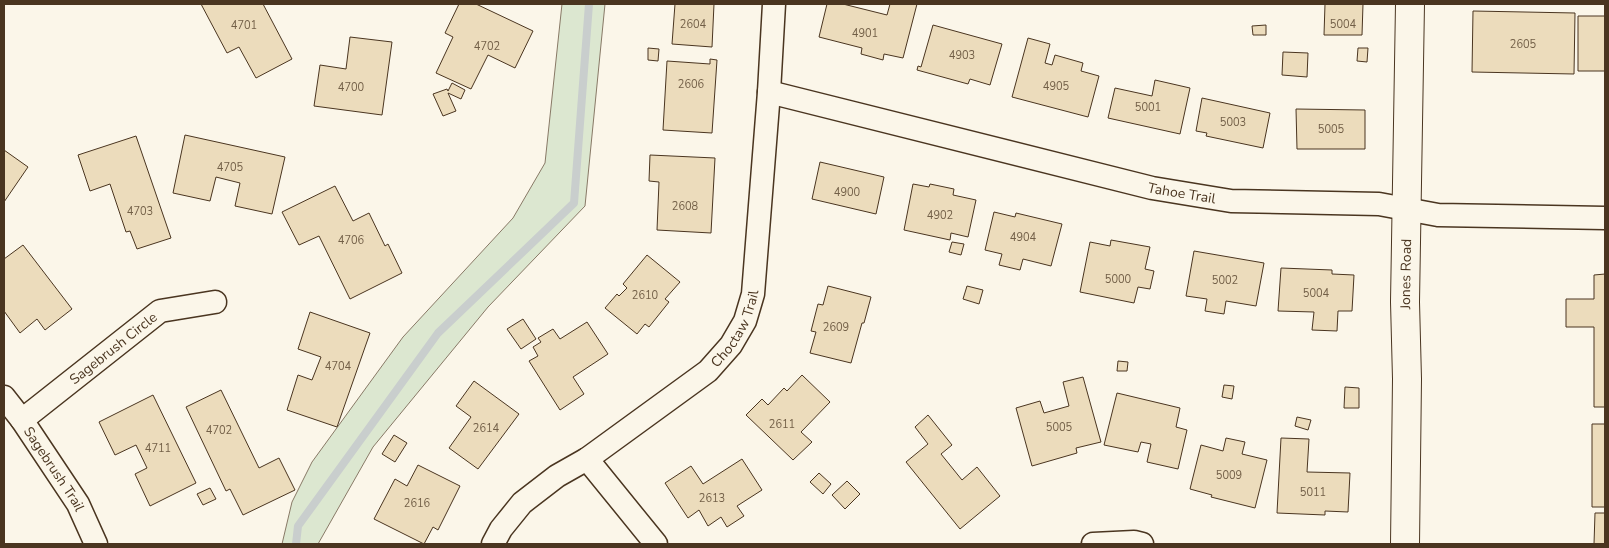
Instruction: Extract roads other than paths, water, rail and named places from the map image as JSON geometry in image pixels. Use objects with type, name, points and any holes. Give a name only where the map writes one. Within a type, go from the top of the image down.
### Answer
[{"type":"street","name":"Choctaw Trail","points":[[493,544],[501,528],[522,504],[557,476],[586,459],[708,371],[731,345],[745,321],[753,294],[774,4]]},
{"type":"street","name":"Jones Road","points":[[1405,544],[1410,4]]},
{"type":"street","name":"Tahoe Trail","points":[[769,92],[1152,188],[1231,201],[1379,204],[1438,215],[1605,218]]},
{"type":"street","name":"Sagebrush Circle","points":[[22,420],[160,311],[215,302]]},
{"type":"street","name":"Sagebrush Trail","points":[[4,397],[22,420],[78,504],[96,544]]},
{"type":"street","points":[[586,459],[656,544]]},
{"type":"street","points":[[1093,544],[1134,542],[1142,544]]},
{"type":"waterway","points":[[296,544],[298,526],[438,333],[574,203],[589,4]]}]
